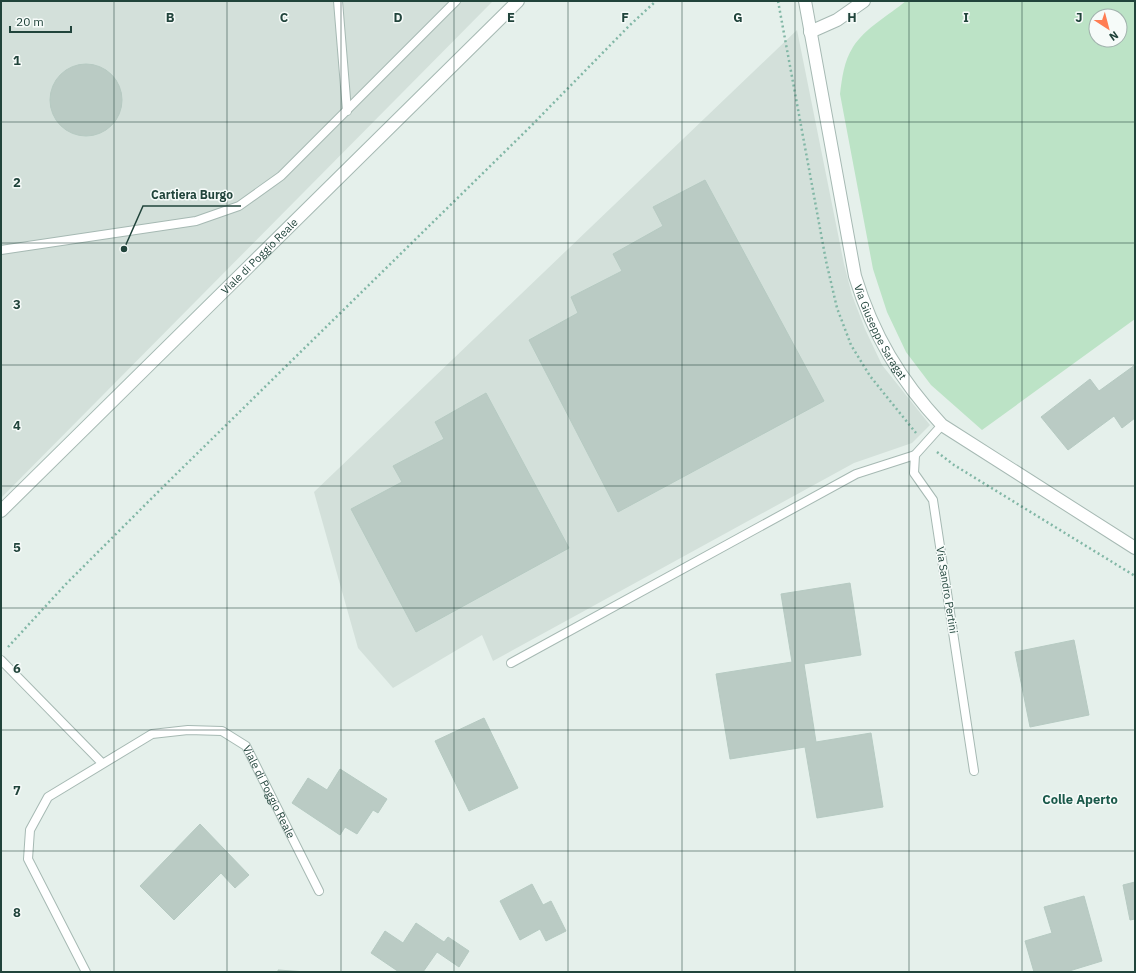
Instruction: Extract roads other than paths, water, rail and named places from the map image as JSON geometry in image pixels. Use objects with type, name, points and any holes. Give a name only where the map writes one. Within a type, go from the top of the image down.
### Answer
[{"type":"street","name":"Viale di Poggio Reale","points":[[1,511],[518,1]]},
{"type":"street","name":"Via Giuseppe Saragat","points":[[805,1],[849,249],[862,300],[890,359],[921,403],[942,425],[1135,548]]},
{"type":"street","points":[[810,32],[837,20],[864,1]]},
{"type":"lane","points":[[338,1],[347,111]]},
{"type":"lane","points":[[1,250],[196,221],[239,206],[281,176],[456,1]]},
{"type":"lane","points":[[510,662],[856,474],[915,454],[942,425]]},
{"type":"lane","name":"Via Sandro Pertini","points":[[915,454],[914,473],[933,500],[974,771]]},
{"type":"lane","points":[[1,660],[102,763]]},
{"type":"lane","name":"Viale di Poggio Reale","points":[[86,972],[28,859],[30,830],[48,796],[152,734],[188,730],[222,731],[246,746],[319,891]]},
{"type":"place","name":"Cartiera Burgo","points":[[124,249]]},
{"type":"district","name":"Colle Aperto","points":[[1080,799]]}]
